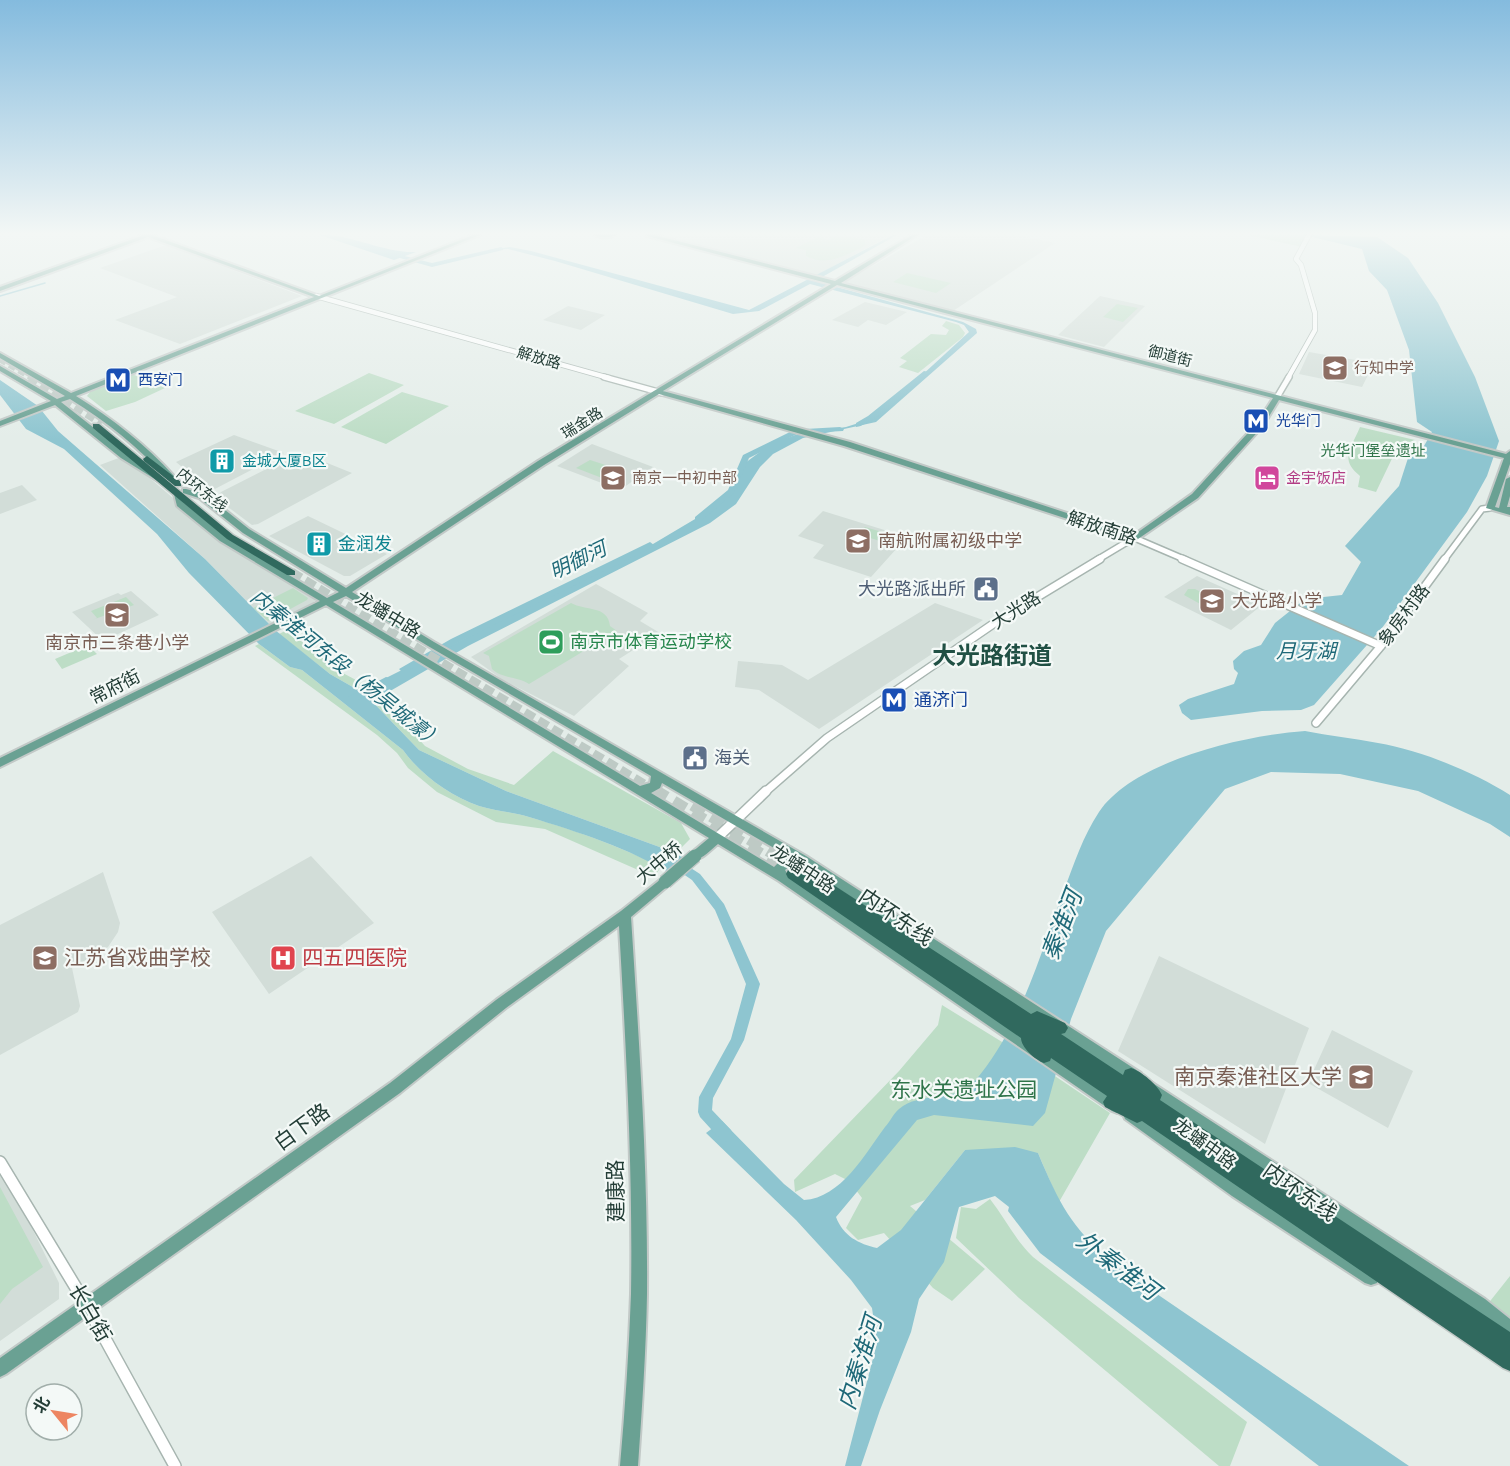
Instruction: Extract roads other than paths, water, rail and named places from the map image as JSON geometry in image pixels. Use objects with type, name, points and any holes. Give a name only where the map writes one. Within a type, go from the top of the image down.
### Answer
[{"type":"highway","name":"内环东线","points":[[181,497],[171,479],[99,425],[158,479],[230,537],[295,572]]},
{"type":"highway","name":"内环东线","points":[[794,870],[1186,1132],[1342,1239],[1510,1361]]},
{"type":"highway","points":[[1006,1011],[1060,1028]]},
{"type":"highway","points":[[1006,1011],[1044,1056]]},
{"type":"highway","points":[[1131,1074],[1186,1132]]},
{"type":"highway","points":[[1111,1102],[1186,1132]]},
{"type":"highway","name":"内环东线","points":[[1342,1239],[1510,1343]]},
{"type":"main road","points":[[0,422],[302,303]]},
{"type":"main road","points":[[658,392],[802,303]]},
{"type":"main road","name":"御道街","points":[[914,303],[1509,455]]},
{"type":"main road","points":[[0,355],[70,394],[144,450],[171,479]]},
{"type":"main road","points":[[2,371],[27,383],[54,401],[124,456],[158,479]]},
{"type":"main road","points":[[27,383],[41,384],[40,378]]},
{"type":"main road","name":"常府街","points":[[0,763],[277,624],[346,592],[541,464],[658,392]]},
{"type":"main road","points":[[1260,424],[1277,397]]},
{"type":"main road","points":[[74,417],[82,411],[92,410]]},
{"type":"main road","points":[[740,415],[847,444]]},
{"type":"main road","points":[[1509,455],[1490,508],[1508,511],[1510,479]]},
{"type":"main road","name":"龙蟠中路","points":[[181,497],[202,496],[295,572],[326,602],[717,838],[794,870]]},
{"type":"main road","name":"龙蟠中路","points":[[295,572],[346,592],[431,644],[735,820],[794,870],[1006,1011]]},
{"type":"main road","points":[[347,614],[352,608],[365,604]]},
{"type":"main road","points":[[638,790],[646,790],[656,785],[656,775]]},
{"type":"main road","name":"大中桥","points":[[624,915],[717,838]]},
{"type":"main road","name":"白下路","points":[[0,1368],[385,1094],[501,1004],[624,915]]},
{"type":"main road","name":"建康路","points":[[624,915],[634,1065],[639,1269],[638,1344],[629,1466]]},
{"type":"main road","name":"龙蟠中路","points":[[1060,1028],[1067,1052],[1111,1102],[1237,1191],[1510,1370]]},
{"type":"main road","name":"龙蟠中路","points":[[1044,1056],[1067,1052],[1131,1074],[1251,1157],[1479,1305],[1510,1329]]},
{"type":"street","name":"解放路","points":[[341,303],[658,392]]},
{"type":"street","points":[[1277,397],[1315,330],[1315,313],[1312,303]]},
{"type":"street","points":[[658,392],[740,415]]},
{"type":"street","name":"大光路","points":[[717,838],[827,738],[996,622],[1135,538],[1195,496],[1260,424]]},
{"type":"street","name":"解放南路","points":[[847,444],[1135,538],[1382,646]]},
{"type":"street","name":"象房村路","points":[[1316,723],[1382,646],[1482,509],[1490,508]]},
{"type":"street","name":"长白街","points":[[0,1162],[87,1306],[175,1466]]},
{"type":"water","name":"明御河","points":[[697,303],[725,303],[749,310],[762,303],[773,303],[759,311],[733,314]]},
{"type":"water","name":"明御河","points":[[885,303],[896,303],[963,322],[976,329],[977,333],[876,422],[803,438],[773,454],[760,467],[736,504],[710,523],[468,646],[385,694],[372,685],[653,544],[717,506],[728,495],[733,480],[745,463],[768,446],[795,435],[846,427],[868,420],[969,332],[964,325]]},
{"type":"water","name":"月牙湖","points":[[1392,303],[1438,303],[1475,377],[1499,441],[1487,476],[1467,512],[1382,628],[1314,705],[1301,710],[1262,711],[1191,720],[1182,713],[1179,705],[1188,699],[1234,684],[1238,673],[1234,669],[1233,661],[1244,651],[1261,645],[1275,623],[1305,599],[1342,595],[1361,562],[1345,546],[1399,486],[1409,455],[1424,446],[1432,432],[1417,422],[1409,350]]},
{"type":"water","points":[[0,380],[38,406],[58,431],[205,559],[275,630],[330,674],[365,694],[419,750],[506,791],[676,853],[689,861],[673,875],[603,842],[529,817],[468,802],[436,783],[403,750],[302,670],[290,667],[259,644],[189,573],[157,534],[64,449],[26,429],[0,395]]},
{"type":"water","name":"秦淮河","points":[[1305,731],[1394,746],[1446,763],[1480,778],[1510,795],[1510,837],[1490,824],[1418,791],[1340,774],[1271,772],[1225,789],[1106,931],[1071,1019],[1045,1113],[1033,1126],[934,1115],[917,1120],[836,1217],[839,1224],[852,1238],[877,1248],[901,1230],[965,1150],[1015,1147],[1038,1153],[1060,1201],[1076,1225],[1113,1264],[1409,1466],[1319,1466],[1040,1253],[1008,1211],[1009,1207],[995,1196],[959,1207],[944,1262],[919,1299],[911,1332],[861,1466],[845,1466],[877,1343],[872,1308],[851,1280],[796,1220],[706,1133],[722,1121],[784,1184],[804,1200],[829,1192],[851,1173],[899,1109],[917,1100],[957,1093],[974,1082],[990,1061],[1004,1039],[1027,990],[1084,840],[1099,812],[1115,794],[1138,778],[1193,754],[1253,738]]},
{"type":"waterway","name":"明御河","points":[[859,425],[871,418],[926,372]]},
{"type":"waterway","name":"明御河","points":[[805,431],[840,429]]},
{"type":"waterway","name":"明御河","points":[[698,519],[731,491],[746,457],[797,432]]},
{"type":"waterway","name":"明御河","points":[[404,669],[454,641],[650,545]]},
{"type":"waterway","name":"明御河","points":[[352,699],[386,680]]},
{"type":"waterway","name":"内秦淮河东段（杨吴城濠）","points":[[677,864],[696,877],[720,907],[753,984],[737,1040],[706,1097],[705,1112],[726,1135]]},
{"type":"tunnel","points":[[0,359],[33,378]]},
{"type":"tunnel","points":[[30,377],[102,423]]},
{"type":"tunnel","points":[[291,573],[657,793]]},
{"type":"tunnel","points":[[654,791],[789,872]]},
{"type":"tunnel","points":[[693,804],[796,866]]},
{"type":"place","name":"行知中学","points":[[1335,368]]},
{"type":"place","name":"西安门","points":[[118,380]]},
{"type":"place","name":"光华门","points":[[1256,421]]},
{"type":"place","name":"金城大厦B区","points":[[222,461]]},
{"type":"place","name":"南京一中初中部","points":[[613,478]]},
{"type":"place","name":"金宇饭店","points":[[1267,478]]},
{"type":"place","name":"南航附属初级中学","points":[[858,541]]},
{"type":"place","name":"金润发","points":[[319,544]]},
{"type":"place","name":"大光路派出所","points":[[986,589]]},
{"type":"place","name":"大光路小学","points":[[1212,601]]},
{"type":"place","name":"南京市三条巷小学","points":[[117,615]]},
{"type":"place","name":"南京市体育运动学校","points":[[551,642]]},
{"type":"place","name":"通济门","points":[[894,700]]},
{"type":"place","name":"海关","points":[[695,758]]},
{"type":"place","name":"江苏省戏曲学校","points":[[45,958]]},
{"type":"place","name":"四五四医院","points":[[283,958]]},
{"type":"place","name":"南京秦淮社区大学","points":[[1361,1077]]},
{"type":"district","name":"大光路街道","points":[[992,656]]},
{"type":"park label","name":"光华门堡垒遗址","points":[[1373,451]]},
{"type":"park label","name":"东水关遗址公园","points":[[964,1090]]},
{"type":"water label","name":"外秦淮河","points":[[1118,1266]]},
{"type":"water label","name":"内秦淮河","points":[[860,1363]]}]
